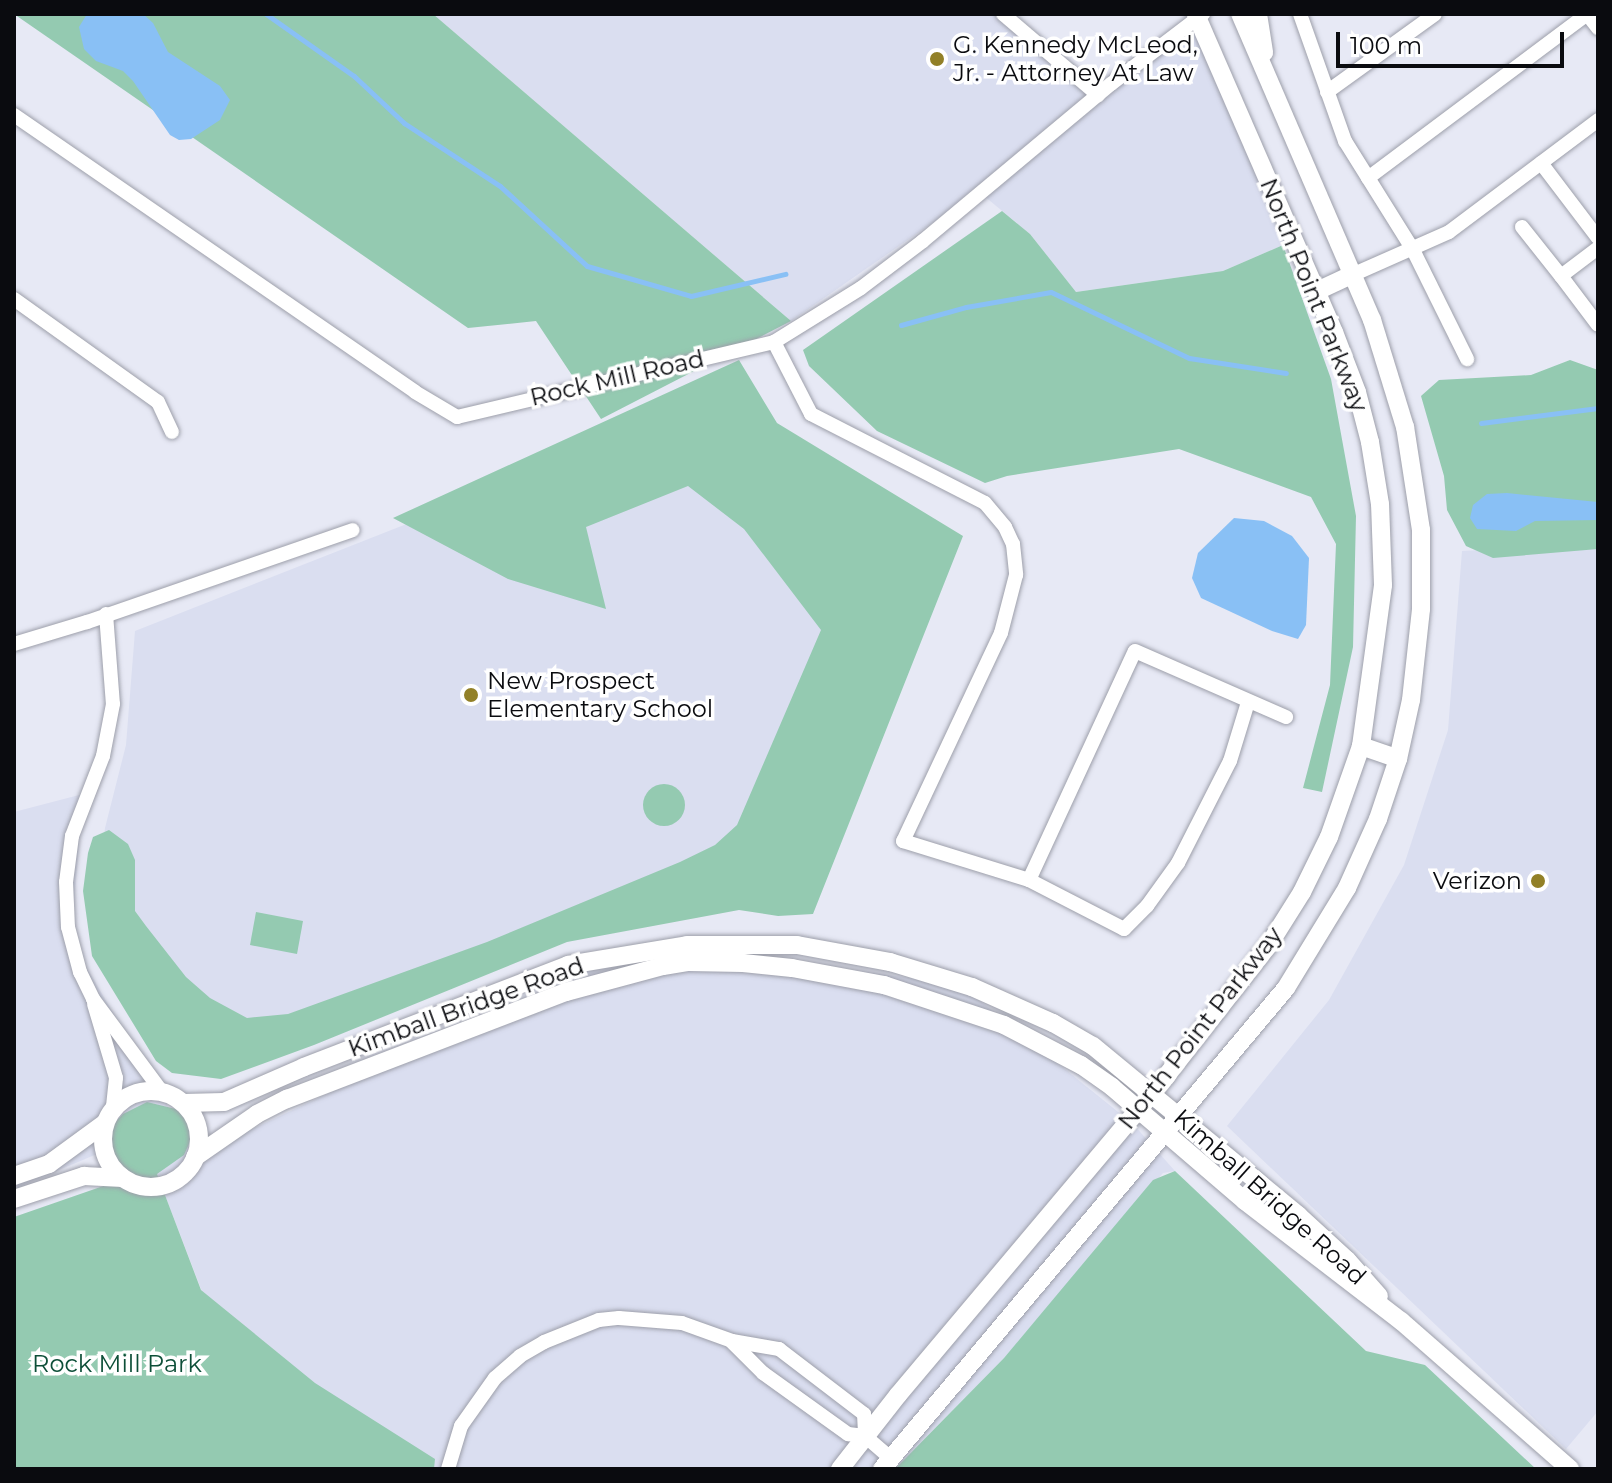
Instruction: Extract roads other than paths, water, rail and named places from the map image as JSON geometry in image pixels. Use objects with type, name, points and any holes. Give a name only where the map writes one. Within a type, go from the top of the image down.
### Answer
[{"type":"street","points":[[1003,14],[1098,95]]},
{"type":"street","name":"North Point Parkway","points":[[886,1463],[1286,988],[1327,925],[1378,819],[1398,759],[1419,640],[1420,519],[1413,465],[1396,394],[1352,275],[1240,14]]},
{"type":"street","points":[[1258,14],[1270,83]]},
{"type":"street","points":[[1300,14],[1345,141],[1413,250],[1467,359]]},
{"type":"street","points":[[1327,92],[1435,14]]},
{"type":"street","points":[[1368,178],[1587,14],[1598,28]]},
{"type":"street","name":"Rock Mill Road","points":[[14,115],[415,392],[457,417],[774,342],[861,288],[923,241],[1199,15]]},
{"type":"street","name":"North Point Parkway","points":[[840,1469],[1232,994],[1295,904],[1329,837],[1361,746],[1382,610],[1380,504],[1357,392],[1199,15]]},
{"type":"street","points":[[1317,291],[1449,232],[1598,120]]},
{"type":"street","points":[[1541,163],[1598,238]]},
{"type":"street","points":[[1522,227],[1598,325]]},
{"type":"street","points":[[1561,276],[1598,248]]},
{"type":"street","points":[[17,304],[158,402],[172,432]]},
{"type":"street","points":[[774,342],[811,414],[985,503],[1005,527],[1013,544],[1016,575],[1001,633],[903,841],[1029,880],[1124,929],[1147,906],[1178,863],[1230,761],[1248,702]]},
{"type":"street","points":[[14,644],[352,530]]},
{"type":"street","points":[[106,614],[113,704],[103,756],[72,836],[66,882],[73,950],[93,999],[116,1078],[104,1154],[123,1178]]},
{"type":"street","points":[[1029,880],[1135,651],[1286,717]]},
{"type":"street","points":[[1361,746],[1398,759]]},
{"type":"street","name":"Kimball Bridge Road","points":[[184,1103],[224,1102],[304,1067],[568,965],[687,945],[797,945],[890,962],[972,987],[1093,1046],[1153,1092],[1347,1260],[1401,1321]]},
{"type":"street","name":"Kimball Bridge Road","points":[[195,1157],[257,1114],[287,1099],[566,992],[689,962],[792,968],[924,995],[1004,1025],[1081,1065],[1139,1109],[1344,1281],[1401,1321],[1570,1469]]},
{"type":"street","points":[[93,999],[162,1092]]},
{"type":"street","points":[[14,1176],[49,1164],[139,1091],[162,1092],[184,1103],[194,1116],[198,1131],[195,1157],[182,1175],[169,1183],[146,1186],[123,1178],[84,1176],[14,1199]]},
{"type":"street","points":[[448,1469],[461,1426],[495,1378],[520,1356],[571,1330],[599,1320],[635,1317],[682,1323],[732,1341],[779,1349],[864,1414],[865,1436],[886,1463]]},
{"type":"street","points":[[732,1341],[763,1373],[848,1434],[865,1436]]},
{"type":"water","points":[[87,14],[143,14],[153,23],[168,52],[220,86],[230,100],[220,120],[191,139],[179,140],[170,135],[123,71],[96,61],[84,49],[79,27]]},
{"type":"water","points":[[1507,493],[1598,502],[1598,520],[1535,521],[1516,531],[1477,529],[1470,518],[1473,505],[1487,494]]},
{"type":"water","points":[[1234,518],[1264,521],[1292,536],[1309,558],[1306,625],[1298,639],[1272,631],[1201,598],[1192,578],[1198,553]]},
{"type":"waterway","points":[[266,14],[354,76],[404,123],[500,186],[587,266],[691,296],[785,274]]},
{"type":"waterway","points":[[901,325],[966,307],[1051,292],[1189,358],[1286,373]]},
{"type":"waterway","points":[[1481,423],[1598,408]]},
{"type":"place","name":"G. Kennedy McLeod, Jr. - Attorney At Law","points":[[937,59]]},
{"type":"place","name":"New Prospect Elementary School","points":[[471,695]]},
{"type":"place","name":"Verizon","points":[[1538,881]]},
{"type":"park label","name":"Rock Mill Park","points":[[117,1364]]}]
